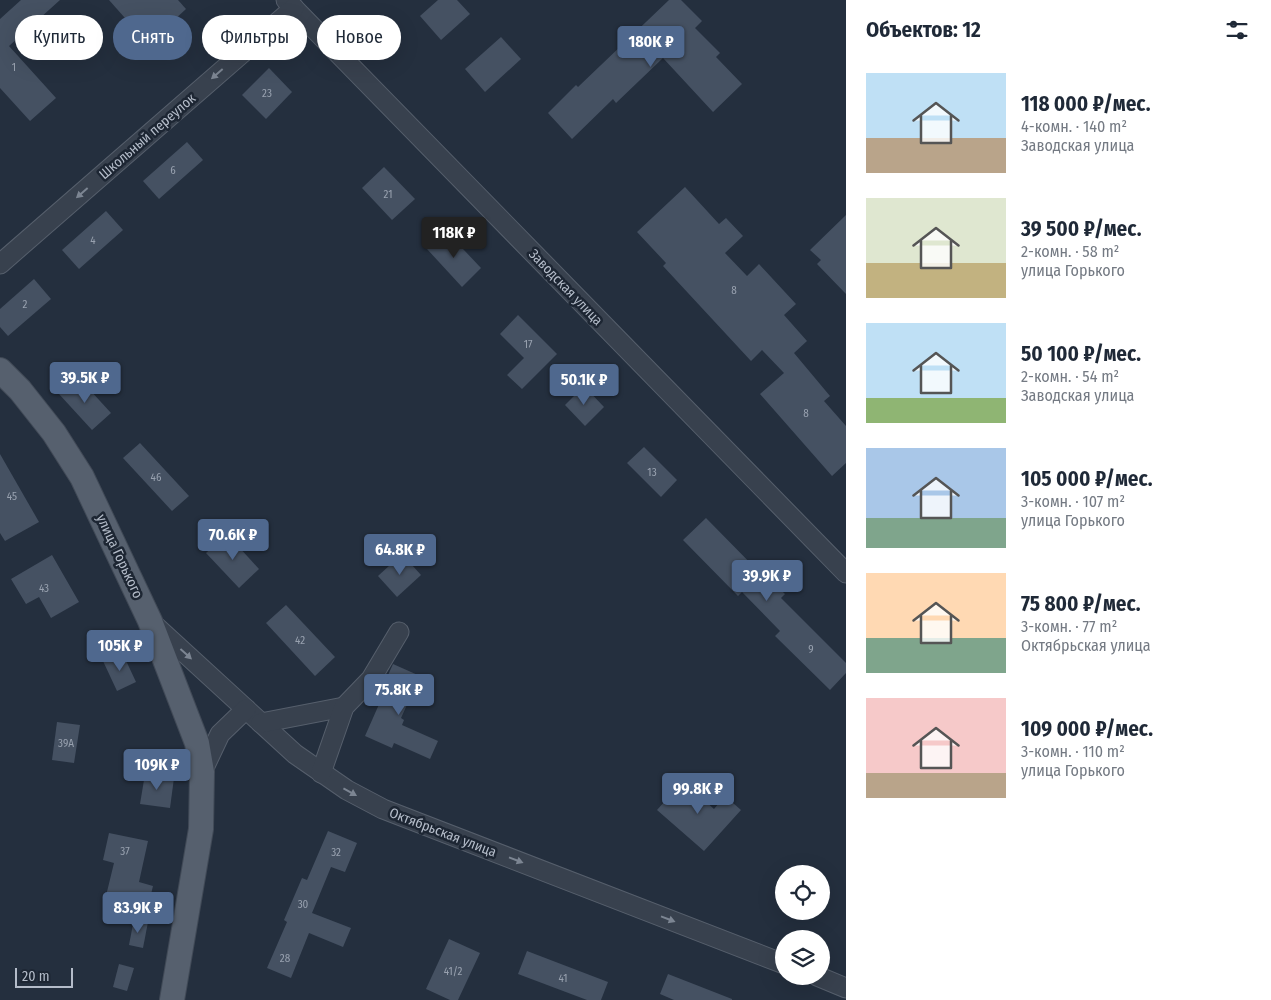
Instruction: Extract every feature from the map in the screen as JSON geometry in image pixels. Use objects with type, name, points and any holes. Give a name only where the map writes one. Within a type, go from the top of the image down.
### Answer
[{"type":"main road","name":"улица Горького","points":[[0,370],[20,390],[54,433],[82,477],[150,621],[196,743],[202,772],[200,829],[172,1000]]},
{"type":"street","name":"Школьный переулок","points":[[0,264],[290,4]]},
{"type":"street","name":"Заводская улица","points":[[290,4],[846,574]]},
{"type":"street","name":"Октябрьская улица","points":[[150,621],[295,754],[347,790],[384,809],[775,961]]},
{"type":"street","points":[[322,773],[344,708],[370,678],[399,632]]},
{"type":"street","points":[[261,723],[344,708]]},
{"type":"street","points":[[202,772],[220,734],[246,709]]},
{"type":"street","points":[[830,981],[846,988]]},
{"type":"building","points":[[21,0],[60,0],[43,15],[15,15],[15,41],[9,46],[15,53],[15,60],[22,60],[56,98],[30,121],[0,88],[0,19]]},
{"type":"building","points":[[109,0],[178,0],[186,9],[179,15],[122,15]]},
{"type":"building","points":[[438,0],[457,0],[470,14],[441,40],[420,16]]},
{"type":"building","points":[[669,0],[681,0],[702,21],[695,28],[720,53],[716,57],[742,84],[713,112],[663,58],[616,103],[613,99],[572,139],[548,113]]},
{"type":"building","points":[[501,37],[521,59],[485,92],[465,69]]},
{"type":"building","points":[[269,68],[292,92],[266,119],[242,95]]},
{"type":"building","points":[[187,142],[203,160],[159,199],[143,181]]},
{"type":"building","points":[[384,167],[415,199],[392,220],[362,188]]},
{"type":"building","points":[[685,187],[719,224],[726,218],[743,236],[725,253],[747,276],[759,264],[796,304],[784,315],[807,341],[794,353],[830,396],[824,401],[846,426],[846,463],[832,476],[760,394],[784,373],[762,350],[751,361],[663,266],[666,263],[637,232]]},
{"type":"building","points":[[106,211],[123,230],[79,269],[62,250]]},
{"type":"building","points":[[846,215],[846,294],[817,264],[821,260],[810,250]]},
{"type":"building","points":[[446,231],[481,268],[462,287],[427,249]]},
{"type":"building","points":[[34,279],[51,299],[8,336],[0,327],[0,309]]},
{"type":"building","points":[[518,315],[557,354],[522,389],[507,375],[524,358],[500,334]]},
{"type":"building","points":[[78,377],[111,413],[92,430],[59,394]]},
{"type":"building","points":[[584,386],[604,407],[585,426],[565,405]]},
{"type":"building","points":[[140,443],[189,496],[172,511],[123,458]]},
{"type":"building","points":[[644,447],[677,480],[661,497],[627,463]]},
{"type":"building","points":[[0,454],[39,522],[5,541],[0,533]]},
{"type":"building","points":[[706,518],[769,582],[771,580],[785,594],[781,598],[846,663],[846,673],[830,690],[775,636],[780,631],[742,592],[738,596],[683,540]]},
{"type":"building","points":[[227,534],[259,569],[239,588],[206,553]]},
{"type":"building","points":[[402,554],[421,575],[397,597],[378,576]]},
{"type":"building","points":[[52,555],[79,602],[51,618],[39,597],[26,604],[11,579]]},
{"type":"building","points":[[286,605],[335,657],[315,676],[266,623]]},
{"type":"building","points":[[122,652],[136,682],[117,691],[103,661]]},
{"type":"building","points":[[393,664],[420,676],[401,718],[404,720],[402,725],[438,741],[430,759],[394,743],[392,748],[365,736],[388,684],[385,682]]},
{"type":"building","points":[[57,722],[80,725],[74,763],[52,760]]},
{"type":"building","points":[[145,774],[174,778],[170,808],[140,804]]},
{"type":"building","points":[[683,781],[714,809],[725,796],[741,810],[704,851],[657,810]]},
{"type":"building","points":[[328,831],[357,843],[345,872],[331,867],[312,913],[351,928],[343,947],[309,933],[291,978],[267,968],[287,922],[284,920],[302,878],[307,880]]},
{"type":"building","points":[[109,833],[148,841],[139,882],[153,886],[146,915],[104,904],[114,863],[103,860]]},
{"type":"building","points":[[134,919],[148,922],[143,948],[129,945]]},
{"type":"building","points":[[449,939],[480,953],[458,1000],[450,1000],[426,989]]},
{"type":"building","points":[[527,951],[608,982],[601,1000],[587,1000],[518,974]]},
{"type":"building","points":[[119,964],[134,968],[127,991],[113,987]]},
{"type":"building","points":[[668,974],[732,1000],[674,1000],[660,994]]}]
